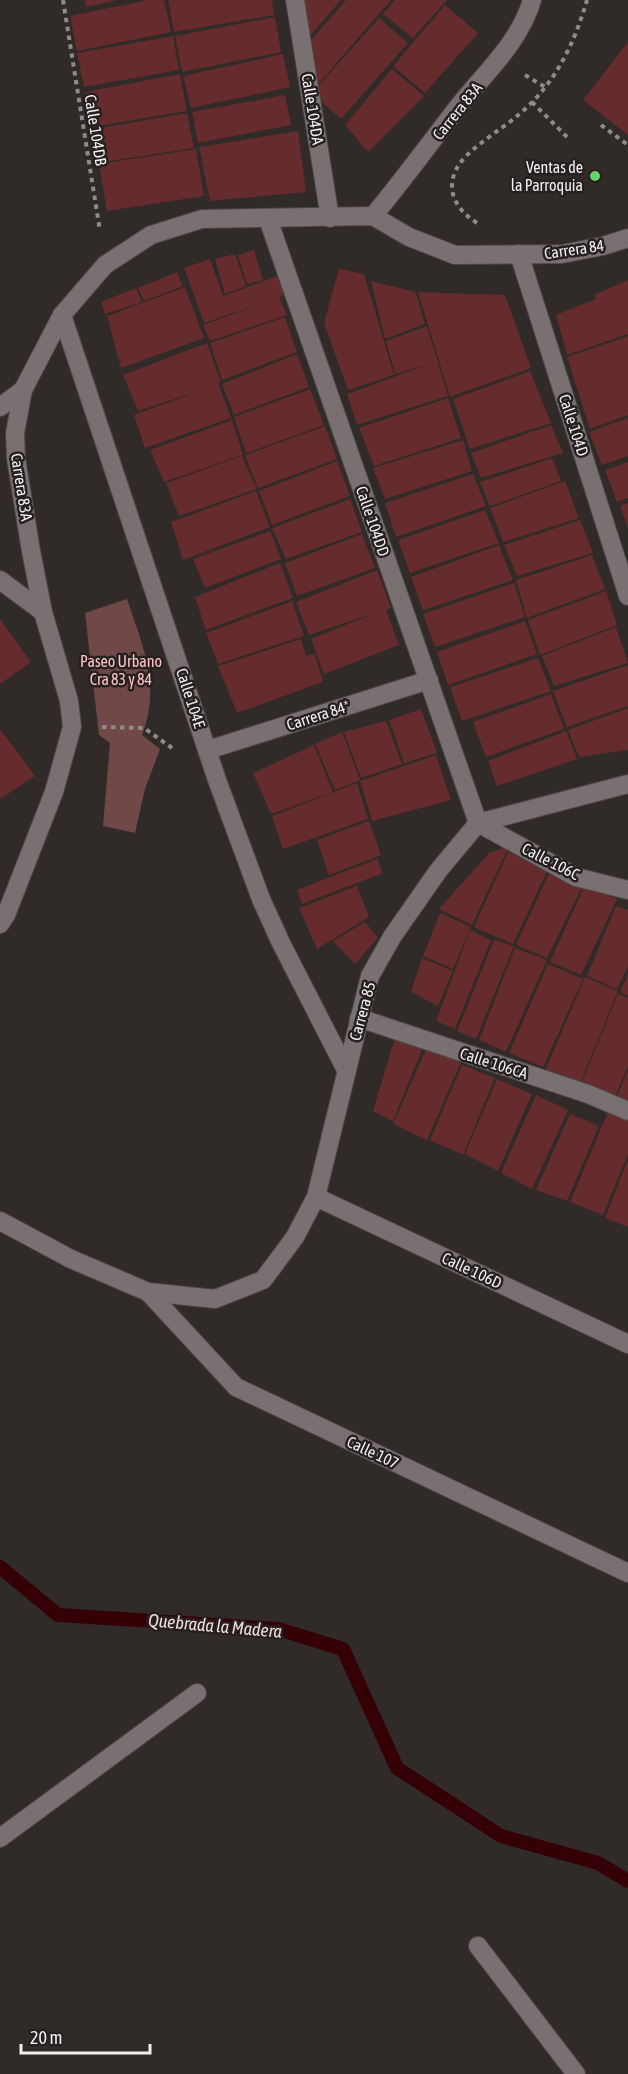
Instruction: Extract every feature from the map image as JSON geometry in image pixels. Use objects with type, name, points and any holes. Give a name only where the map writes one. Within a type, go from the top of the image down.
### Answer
[{"type":"street","name":"Calle 104DA","points":[[295,0],[330,218]]},
{"type":"street","name":"Carrera 83A","points":[[0,924],[6,915],[54,792],[72,727],[69,701],[43,612],[16,458],[15,433],[23,390],[62,315],[105,265],[151,235],[202,219],[374,216],[463,102],[499,60],[527,18],[532,0]]},
{"type":"street","points":[[374,216],[409,237],[454,255],[519,254]]},
{"type":"street","name":"Calle 104DD","points":[[268,219],[478,823]]},
{"type":"street","name":"Carrera 84","points":[[519,254],[562,254],[603,246],[628,238]]},
{"type":"street","name":"Calle 104D","points":[[519,254],[628,596]]},
{"type":"street","name":"Calle 104E","points":[[62,315],[208,750],[261,899],[346,1070]]},
{"type":"street","points":[[0,407],[23,390]]},
{"type":"street","points":[[0,580],[43,612]]},
{"type":"street","name":"Carrera 84*","points":[[208,750],[429,680]]},
{"type":"street","points":[[478,823],[628,784]]},
{"type":"street","name":"Calle 106C","points":[[478,823],[576,877],[628,890]]},
{"type":"street","name":"Carrera 85","points":[[215,1299],[264,1280],[295,1237],[316,1197],[370,976],[392,938],[438,871],[478,823]]},
{"type":"street","name":"Calle 106CA","points":[[359,1018],[588,1094],[628,1111]]},
{"type":"street","name":"Calle 106D","points":[[316,1197],[628,1344]]},
{"type":"street","name":"Calle 107","points":[[0,1221],[71,1259],[148,1292],[215,1299]]},
{"type":"street","name":"Calle 107","points":[[148,1292],[236,1387],[628,1573]]},
{"type":"street","points":[[0,1838],[197,1693]]},
{"type":"street","points":[[477,1946],[576,2074]]},
{"type":"path","name":"Calle 104DB","points":[[63,0],[105,265]]},
{"type":"path","points":[[485,227],[469,218],[457,205],[452,194],[452,179],[457,166],[532,102],[565,58],[578,32],[587,0]]},
{"type":"path","points":[[532,102],[570,140]]},
{"type":"path","points":[[601,125],[628,145]]},
{"type":"path","points":[[72,727],[144,728]]},
{"type":"green space","name":"Paseo Urbano Cra 83 y 84","points":[[127,599],[144,650],[150,683],[150,700],[142,735],[160,749],[145,789],[135,833],[103,826],[110,743],[99,735],[85,613]]},
{"type":"building","points":[[85,0],[114,0],[114,1],[86,7]]},
{"type":"building","points":[[148,0],[164,0],[171,32],[77,51],[70,16]]},
{"type":"building","points":[[168,0],[272,0],[274,15],[174,32]]},
{"type":"building","points":[[297,0],[341,0],[304,43]]},
{"type":"building","points":[[346,0],[391,0],[315,88],[306,46]]},
{"type":"building","points":[[395,0],[447,0],[413,38],[383,14]]},
{"type":"building","points":[[445,5],[478,33],[425,93],[393,66]]},
{"type":"building","points":[[275,17],[281,52],[182,72],[175,36]]},
{"type":"building","points":[[379,18],[408,43],[341,119],[312,93]]},
{"type":"building","points":[[173,36],[179,70],[84,87],[77,53]]},
{"type":"building","points":[[628,42],[628,135],[583,100]]},
{"type":"building","points":[[283,54],[290,87],[191,108],[183,76]]},
{"type":"building","points":[[392,69],[424,96],[368,152],[345,125]]},
{"type":"building","points":[[180,74],[187,111],[92,127],[85,92]]},
{"type":"building","points":[[285,95],[291,125],[198,143],[192,112]]},
{"type":"building","points":[[187,113],[194,148],[98,163],[89,130]]},
{"type":"building","points":[[298,131],[306,192],[210,201],[199,147]]},
{"type":"building","points":[[196,149],[204,196],[107,211],[99,164]]},
{"type":"building","points":[[254,250],[263,280],[247,284],[238,255]]},
{"type":"building","points":[[235,254],[246,286],[225,294],[215,259]]},
{"type":"building","points":[[210,259],[223,296],[283,274],[289,294],[279,297],[287,315],[210,341],[203,325],[263,303],[204,323],[184,268]]},
{"type":"building","points":[[339,269],[364,274],[394,375],[348,390],[324,323]]},
{"type":"building","points":[[177,272],[183,286],[144,301],[138,288]]},
{"type":"building","points":[[628,280],[628,334],[567,355],[556,315],[596,299],[594,295]]},
{"type":"building","points":[[371,281],[416,292],[425,324],[385,339]]},
{"type":"building","points":[[185,287],[204,338],[121,368],[107,316]]},
{"type":"building","points":[[136,288],[142,302],[105,314],[101,302]]},
{"type":"building","points":[[418,292],[505,295],[531,368],[450,397]]},
{"type":"building","points":[[285,317],[297,352],[222,380],[210,343]]},
{"type":"building","points":[[427,326],[448,396],[357,425],[347,394],[429,364],[395,374],[386,341]]},
{"type":"building","points":[[628,336],[628,415],[590,429],[567,357]]},
{"type":"building","points":[[207,343],[231,418],[145,448],[134,415],[202,390],[138,411],[123,375]]},
{"type":"building","points":[[297,354],[309,387],[234,415],[222,384]]},
{"type":"building","points":[[530,371],[551,423],[470,449],[453,399]]},
{"type":"building","points":[[310,389],[324,425],[246,453],[234,417]]},
{"type":"building","points":[[448,398],[461,438],[374,466],[359,428]]},
{"type":"building","points":[[628,418],[628,456],[602,465],[589,432]]},
{"type":"building","points":[[232,420],[243,455],[164,482],[150,450]]},
{"type":"building","points":[[551,425],[563,453],[481,478],[471,453]]},
{"type":"building","points":[[325,426],[337,459],[258,488],[245,455]]},
{"type":"building","points":[[463,440],[472,471],[385,499],[373,468]]},
{"type":"building","points":[[242,456],[257,489],[179,516],[166,483]]},
{"type":"building","points":[[552,458],[561,481],[490,506],[480,482]]},
{"type":"building","points":[[337,461],[350,496],[272,525],[259,491]]},
{"type":"building","points":[[628,462],[628,498],[617,502],[605,470]]},
{"type":"building","points":[[473,474],[486,506],[396,537],[385,503]]},
{"type":"building","points":[[565,481],[579,518],[503,542],[490,508]]},
{"type":"building","points":[[256,491],[270,527],[183,560],[171,522]]},
{"type":"building","points":[[350,499],[362,532],[286,559],[272,528]]},
{"type":"building","points":[[628,503],[628,528],[620,506]]},
{"type":"building","points":[[485,510],[499,543],[410,573],[398,540]]},
{"type":"building","points":[[580,520],[593,553],[517,576],[504,545]]},
{"type":"building","points":[[270,531],[281,559],[205,588],[193,559]]},
{"type":"building","points":[[362,534],[375,568],[297,596],[285,563]]},
{"type":"building","points":[[499,545],[513,580],[423,610],[411,577]]},
{"type":"building","points":[[592,555],[605,589],[527,618],[516,580]]},
{"type":"building","points":[[280,563],[293,598],[206,630],[195,597]]},
{"type":"building","points":[[377,570],[391,608],[386,610],[399,645],[324,674],[311,639],[375,613],[309,635],[296,602]]},
{"type":"building","points":[[514,583],[525,617],[435,647],[423,614]]},
{"type":"building","points":[[606,591],[617,625],[540,655],[528,620]]},
{"type":"building","points":[[292,601],[304,636],[218,664],[206,633]]},
{"type":"building","points":[[0,619],[31,662],[0,684]]},
{"type":"building","points":[[525,621],[537,654],[448,685],[437,652]]},
{"type":"building","points":[[616,627],[628,663],[554,686],[542,656]]},
{"type":"building","points":[[301,639],[306,656],[315,654],[323,682],[237,713],[218,666]]},
{"type":"building","points":[[538,658],[551,691],[462,721],[450,687]]},
{"type":"building","points":[[628,665],[628,706],[567,727],[553,691]]},
{"type":"building","points":[[551,694],[564,729],[486,757],[473,722]]},
{"type":"building","points":[[628,708],[628,750],[579,757],[568,730]]},
{"type":"building","points":[[421,709],[437,753],[404,763],[389,720]]},
{"type":"building","points":[[386,721],[402,764],[361,778],[344,732]]},
{"type":"building","points":[[0,729],[35,776],[0,799]]},
{"type":"building","points":[[566,731],[577,759],[497,786],[488,761]]},
{"type":"building","points":[[342,732],[360,780],[335,790],[315,744]]},
{"type":"building","points":[[314,745],[333,792],[271,814],[253,773]]},
{"type":"building","points":[[436,755],[451,800],[372,821],[360,781]]},
{"type":"building","points":[[357,783],[368,819],[283,849],[272,816]]},
{"type":"building","points":[[369,821],[381,855],[329,875],[317,840]]},
{"type":"building","points":[[509,846],[472,925],[439,909],[489,853]]},
{"type":"building","points":[[508,852],[548,869],[513,944],[474,927]]},
{"type":"building","points":[[377,859],[383,873],[302,904],[297,890]]},
{"type":"building","points":[[550,871],[583,885],[547,958],[516,945]]},
{"type":"building","points":[[357,886],[369,917],[317,949],[299,908]]},
{"type":"building","points":[[584,887],[617,899],[581,975],[550,962]]},
{"type":"building","points":[[616,906],[628,910],[628,966],[617,989],[587,976]]},
{"type":"building","points":[[440,913],[471,927],[453,969],[423,956]]},
{"type":"building","points":[[365,922],[378,938],[355,964],[333,941]]},
{"type":"building","points":[[470,930],[491,940],[455,1029],[436,1021]]},
{"type":"building","points":[[494,940],[514,946],[476,1039],[457,1031]]},
{"type":"building","points":[[515,948],[547,960],[506,1052],[479,1040]]},
{"type":"building","points":[[422,958],[453,971],[438,1006],[411,992]]},
{"type":"building","points":[[548,964],[583,979],[543,1067],[509,1053]]},
{"type":"building","points":[[628,974],[628,996],[620,992]]},
{"type":"building","points":[[585,977],[618,991],[579,1086],[545,1071]]},
{"type":"building","points":[[618,994],[628,998],[628,1066],[614,1099],[580,1086]]},
{"type":"building","points":[[396,1034],[424,1045],[393,1121],[373,1111]]},
{"type":"building","points":[[427,1047],[461,1062],[427,1140],[393,1124]]},
{"type":"building","points":[[462,1065],[495,1078],[463,1155],[430,1140]]},
{"type":"building","points":[[628,1070],[628,1103],[616,1099]]},
{"type":"building","points":[[497,1079],[532,1094],[498,1171],[465,1154]]},
{"type":"building","points":[[536,1095],[568,1110],[532,1189],[501,1173]]},
{"type":"building","points":[[610,1107],[628,1117],[628,1154],[603,1215],[570,1202]]},
{"type":"building","points":[[570,1114],[599,1126],[567,1201],[536,1190]]},
{"type":"building","points":[[628,1159],[628,1227],[605,1218]]},
{"type":"waterway","name":"Quebrada la Madera","points":[[0,1567],[58,1615],[278,1629],[343,1649],[397,1768],[501,1836],[598,1863],[628,1881]]},
{"type":"place","name":"Ventas de la Parroquia","points":[[595,176]]}]
